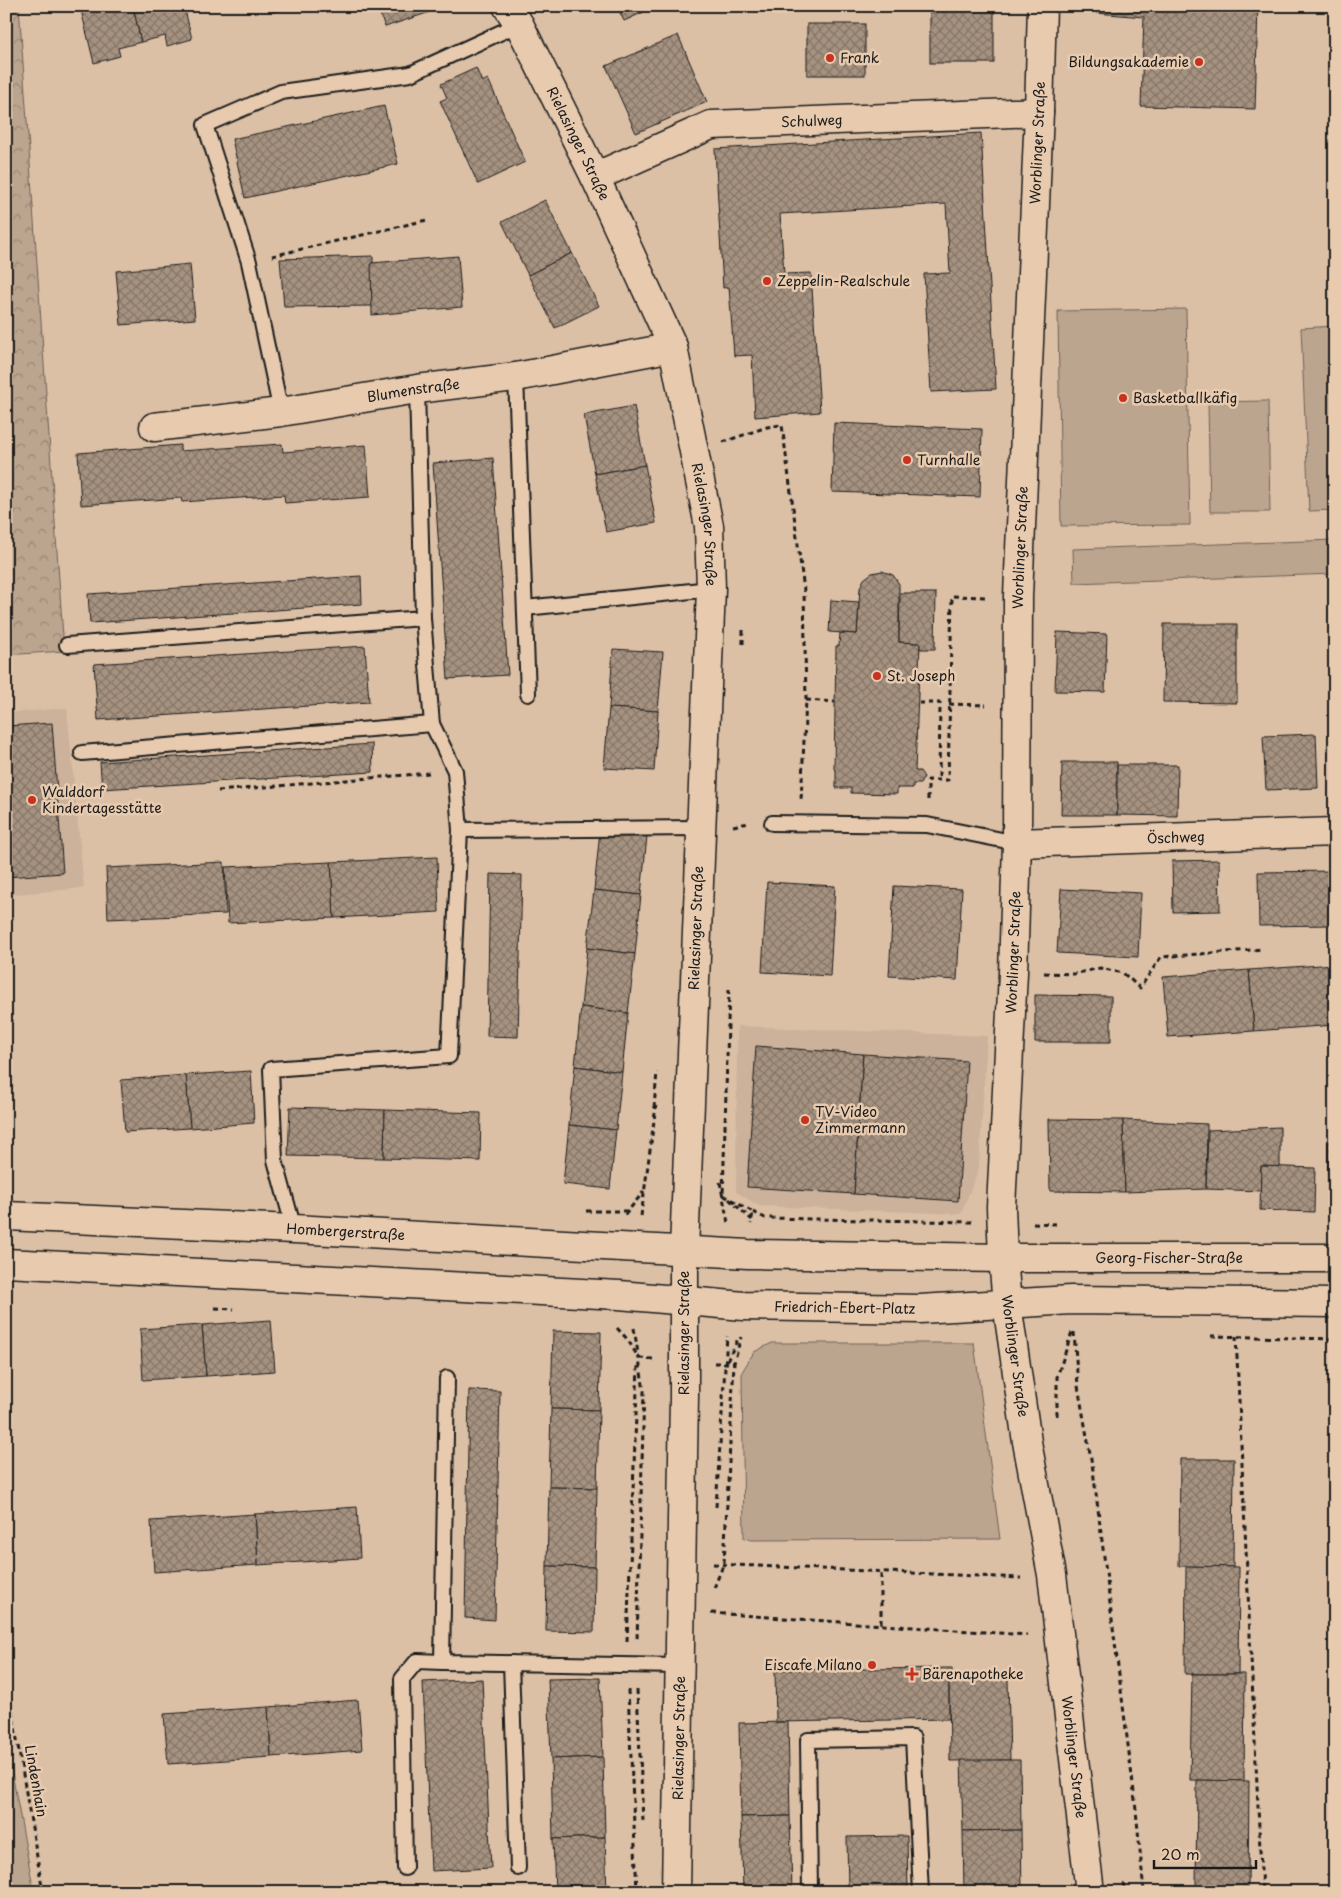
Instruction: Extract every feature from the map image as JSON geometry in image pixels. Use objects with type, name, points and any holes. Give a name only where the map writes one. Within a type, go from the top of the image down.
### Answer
[{"type":"main road","name":"Worblinger Straße","points":[[1042,6],[1040,112],[1018,596],[1017,843],[1002,1222],[1007,1304],[1027,1442],[1052,1575],[1090,1892]]},
{"type":"main road","name":"Rielasinger Straße","points":[[513,15],[595,177],[672,347],[709,526],[711,589],[684,1250],[676,1892]]},
{"type":"main road","name":"Schulweg","points":[[595,177],[711,124],[1040,112]]},
{"type":"main road","name":"Blumenstraße","points":[[154,427],[281,412],[417,390],[516,377],[672,347]]},
{"type":"main road","name":"Öschweg","points":[[1017,843],[1335,832]]},
{"type":"main road","name":"Hombergerstraße","points":[[6,1216],[684,1250]]},
{"type":"main road","points":[[684,1250],[748,1254],[1003,1258]]},
{"type":"main road","name":"Georg-Fischer-Straße","points":[[1003,1258],[1335,1258]]},
{"type":"main road","points":[[6,1263],[619,1295],[683,1301]]},
{"type":"main road","points":[[1007,1304],[1071,1300],[1335,1303]]},
{"type":"main road","name":"Friedrich-Ebert-Platz","points":[[683,1301],[744,1306],[920,1309],[1007,1304]]},
{"type":"lane","points":[[281,412],[249,262],[205,124],[281,92],[410,74],[513,15]]},
{"type":"lane","points":[[516,377],[528,694]]},
{"type":"lane","points":[[294,1229],[275,1160],[271,1070],[449,1056],[460,830],[455,771],[432,724],[424,618],[417,390]]},
{"type":"lane","points":[[525,608],[711,589]]},
{"type":"lane","points":[[67,645],[424,618]]},
{"type":"lane","points":[[82,754],[432,724]]},
{"type":"lane","points":[[772,823],[927,825],[1017,843]]},
{"type":"lane","points":[[460,830],[700,828]]},
{"type":"lane","points":[[442,1662],[447,1378]]},
{"type":"lane","points":[[405,1868],[402,1679],[417,1661],[680,1666]]},
{"type":"lane","points":[[511,1663],[518,1868]]},
{"type":"lane","points":[[810,1892],[808,1740],[913,1738],[921,1892]]},
{"type":"path","points":[[249,262],[427,220]]},
{"type":"path","points":[[694,451],[767,427],[782,424],[804,590],[806,700],[800,824]]},
{"type":"path","points":[[927,825],[928,780],[948,780],[952,596],[1018,596]]},
{"type":"path","points":[[806,700],[834,702]]},
{"type":"path","points":[[919,702],[940,703],[939,780]]},
{"type":"path","points":[[949,704],[1017,708]]},
{"type":"path","points":[[218,790],[455,771]]},
{"type":"path","points":[[1013,973],[1074,974],[1100,968],[1123,974],[1140,988],[1161,957],[1263,949]]},
{"type":"path","points":[[628,1211],[646,1189]]},
{"type":"path","points":[[753,1212],[765,1218],[1065,1224]]},
{"type":"path","points":[[1240,1301],[1236,1337],[1262,1892]]},
{"type":"path","points":[[616,1327],[628,1340],[639,1358],[644,1391],[631,1665],[643,1823]]},
{"type":"path","points":[[1074,1336],[1078,1386],[1092,1470],[1135,1800],[1144,1892]]},
{"type":"path","points":[[637,1892],[631,1665],[639,1358]]},
{"type":"path","points":[[726,1363],[734,1363]]},
{"type":"path","points":[[681,1564],[724,1563],[1020,1578],[1052,1575]]},
{"type":"path","points":[[880,1624],[881,1571]]},
{"type":"path","points":[[681,1611],[1059,1637]]},
{"type":"path","name":"Lindenhain","points":[[6,1675],[43,1892]]},
{"type":"shaded area","name":"Walddorf Kindertagesstätte","points":[[67,708],[84,888],[6,895],[6,713]]},
{"type":"shaded area","points":[[737,1026],[987,1036],[979,1168],[961,1214],[759,1206],[736,1192]]},
{"type":"green space","points":[[6,6],[19,6],[64,651],[6,655]]},
{"type":"green space","name":"Basketballkäfig","points":[[1186,309],[1190,525],[1061,526],[1058,311]]},
{"type":"green space","points":[[1335,326],[1335,510],[1309,511],[1301,328]]},
{"type":"green space","points":[[1268,401],[1270,512],[1210,512],[1208,402]]},
{"type":"green space","points":[[1335,540],[1335,574],[1074,583],[1073,549]]},
{"type":"green space","points":[[772,1343],[974,1343],[1000,1539],[752,1540],[744,1538],[742,1372],[754,1352]]},
{"type":"green space","points":[[6,1740],[34,1892],[6,1892]]},
{"type":"building","points":[[80,6],[133,6],[141,42],[118,48],[120,56],[94,63]]},
{"type":"building","points":[[133,6],[184,6],[192,39],[167,46],[165,36],[141,42]]},
{"type":"building","points":[[272,6],[298,6],[273,12]]},
{"type":"building","points":[[377,6],[438,6],[439,9],[385,27]]},
{"type":"building","points":[[617,6],[657,6],[624,21]]},
{"type":"building","points":[[930,6],[994,6],[994,63],[930,63]]},
{"type":"building","name":"Bildungsakademie","points":[[1096,6],[1258,6],[1255,109],[1141,106],[1144,17],[1096,13]]},
{"type":"building","points":[[807,24],[865,24],[865,75],[807,75]]},
{"type":"building","points":[[678,35],[707,102],[636,133],[606,66]]},
{"type":"building","points":[[476,68],[482,82],[488,79],[525,162],[478,184],[440,101],[447,98],[441,84]]},
{"type":"building","points":[[384,106],[398,164],[245,198],[232,139]]},
{"type":"building","name":"Zeppelin-Realschule","points":[[981,133],[996,389],[931,392],[924,274],[950,273],[946,204],[780,214],[784,274],[811,273],[820,412],[755,417],[752,355],[734,356],[729,287],[723,288],[715,149]]},
{"type":"building","points":[[545,200],[572,253],[528,275],[502,222]]},
{"type":"building","points":[[572,253],[599,306],[555,328],[528,275]]},
{"type":"building","points":[[373,256],[373,306],[284,307],[280,259]]},
{"type":"building","points":[[458,256],[462,307],[372,315],[371,263]]},
{"type":"building","points":[[190,264],[195,319],[121,325],[116,271]]},
{"type":"building","points":[[634,406],[645,465],[595,474],[584,415]]},
{"type":"building","name":"Turnhalle","points":[[834,423],[982,429],[980,497],[832,492]]},
{"type":"building","points":[[282,444],[283,452],[366,445],[370,497],[285,503],[284,495],[182,502],[181,498],[81,505],[78,453],[180,445],[180,451]]},
{"type":"building","points":[[493,458],[508,675],[448,679],[433,463]]},
{"type":"building","points":[[645,465],[656,523],[606,532],[595,474]]},
{"type":"building","name":"St. Joseph","points":[[882,571],[893,575],[899,584],[899,642],[920,643],[915,771],[920,771],[924,777],[920,784],[913,784],[913,788],[897,788],[897,794],[851,793],[851,788],[836,788],[836,770],[834,769],[836,646],[839,646],[840,633],[857,634],[860,588],[864,579],[872,573]]},
{"type":"building","points":[[361,576],[362,604],[90,623],[88,594]]},
{"type":"building","points":[[900,593],[936,593],[935,649],[920,649],[920,643],[899,642]]},
{"type":"building","points":[[831,600],[859,602],[857,634],[829,632]]},
{"type":"building","points":[[1164,624],[1237,624],[1237,703],[1163,702]]},
{"type":"building","points":[[1057,632],[1107,634],[1105,692],[1055,691]]},
{"type":"building","points":[[365,646],[369,702],[98,720],[94,664]]},
{"type":"building","points":[[613,649],[663,652],[658,711],[609,708]]},
{"type":"building","points":[[609,708],[658,711],[654,771],[604,768]]},
{"type":"building","name":"Walddorf Kindertagesstätte","points":[[52,723],[63,873],[6,877],[6,726]]},
{"type":"building","points":[[1316,734],[1318,788],[1266,790],[1263,736]]},
{"type":"building","points":[[372,744],[373,772],[102,789],[100,762]]},
{"type":"building","points":[[1062,762],[1117,762],[1117,815],[1061,815]]},
{"type":"building","points":[[1117,765],[1178,765],[1177,816],[1117,815]]},
{"type":"building","points":[[600,831],[647,836],[641,895],[594,890]]},
{"type":"building","points":[[437,857],[439,912],[334,918],[331,862]]},
{"type":"building","points":[[1219,860],[1220,911],[1173,912],[1172,861]]},
{"type":"building","points":[[224,862],[226,914],[108,919],[106,868]]},
{"type":"building","points":[[331,862],[334,918],[228,923],[225,867]]},
{"type":"building","points":[[1335,871],[1335,925],[1259,926],[1258,872]]},
{"type":"building","points":[[490,874],[522,875],[518,1037],[487,1036]]},
{"type":"building","points":[[767,882],[835,886],[830,976],[762,972]]},
{"type":"building","points":[[894,886],[962,889],[957,980],[889,976]]},
{"type":"building","points":[[1061,889],[1141,893],[1138,957],[1057,953]]},
{"type":"building","points":[[594,890],[641,895],[635,954],[587,948]]},
{"type":"building","points":[[587,948],[635,954],[628,1013],[581,1007]]},
{"type":"building","points":[[1335,964],[1335,1025],[1254,1031],[1249,970]]},
{"type":"building","points":[[1249,970],[1254,1031],[1168,1037],[1163,977]]},
{"type":"building","points":[[1035,995],[1111,996],[1111,1042],[1035,1042]]},
{"type":"building","points":[[581,1007],[628,1013],[622,1072],[575,1066]]},
{"type":"building","name":"TV-Video Zimmermann","points":[[756,1046],[863,1054],[854,1194],[747,1187]]},
{"type":"building","name":"TV-Video Zimmermann","points":[[863,1054],[967,1061],[958,1201],[854,1194]]},
{"type":"building","points":[[575,1066],[622,1072],[616,1130],[569,1125]]},
{"type":"building","points":[[251,1071],[254,1123],[190,1128],[186,1075]]},
{"type":"building","points":[[186,1075],[190,1128],[125,1132],[121,1080]]},
{"type":"building","points":[[290,1107],[385,1110],[384,1158],[288,1156]]},
{"type":"building","points":[[385,1110],[481,1113],[480,1161],[384,1158]]},
{"type":"building","points":[[1049,1119],[1123,1120],[1125,1192],[1050,1191]]},
{"type":"building","points":[[1123,1120],[1207,1124],[1206,1189],[1125,1192]]},
{"type":"building","points":[[569,1125],[616,1130],[610,1189],[563,1184]]},
{"type":"building","points":[[1280,1127],[1280,1167],[1261,1166],[1261,1191],[1206,1189],[1208,1130]]},
{"type":"building","points":[[1328,1142],[1335,1142],[1335,1210],[1328,1210]]},
{"type":"building","points":[[1261,1166],[1315,1168],[1314,1212],[1260,1210]]},
{"type":"building","points":[[271,1320],[275,1371],[206,1376],[202,1325]]},
{"type":"building","points":[[202,1325],[206,1376],[143,1380],[140,1329]]},
{"type":"building","points":[[553,1331],[601,1332],[599,1410],[551,1409]]},
{"type":"building","points":[[469,1390],[500,1391],[495,1620],[465,1618]]},
{"type":"building","points":[[551,1409],[599,1410],[597,1488],[549,1487]]},
{"type":"building","points":[[1180,1459],[1234,1459],[1233,1567],[1179,1566]]},
{"type":"building","points":[[549,1487],[597,1488],[595,1567],[547,1566]]},
{"type":"building","points":[[357,1507],[360,1558],[258,1565],[255,1514]]},
{"type":"building","points":[[255,1514],[258,1565],[154,1572],[151,1521]]},
{"type":"building","points":[[547,1566],[595,1567],[594,1632],[546,1631]]},
{"type":"building","points":[[1186,1566],[1239,1567],[1238,1674],[1185,1674]]},
{"type":"building","points":[[952,1668],[952,1680],[949,1680],[949,1719],[776,1722],[775,1670]]},
{"type":"building","points":[[1192,1674],[1245,1674],[1244,1781],[1190,1780]]},
{"type":"building","points":[[600,1678],[603,1757],[551,1759],[548,1679]]},
{"type":"building","points":[[482,1679],[491,1868],[431,1871],[423,1682]]},
{"type":"building","points":[[1008,1679],[1010,1760],[950,1761],[949,1680]]},
{"type":"building","points":[[358,1700],[362,1750],[271,1757],[268,1707]]},
{"type":"building","points":[[268,1707],[271,1757],[168,1764],[164,1714]]},
{"type":"building","points":[[788,1722],[790,1816],[741,1817],[739,1723]]},
{"type":"building","points":[[603,1757],[605,1837],[553,1839],[551,1759]]},
{"type":"building","points":[[961,1760],[1020,1760],[1021,1830],[963,1831]]},
{"type":"building","points":[[1197,1780],[1249,1781],[1248,1889],[1196,1888]]},
{"type":"building","points":[[790,1816],[792,1892],[743,1892],[741,1817]]},
{"type":"building","points":[[1021,1830],[1022,1892],[964,1892],[963,1831]]},
{"type":"building","points":[[907,1836],[908,1892],[848,1892],[847,1837]]},
{"type":"building","points":[[605,1837],[607,1892],[555,1892],[553,1839]]},
{"type":"place","name":"Frank","points":[[830,58]]},
{"type":"place","name":"Bildungsakademie","points":[[1199,62]]},
{"type":"place","name":"Zeppelin-Realschule","points":[[767,281]]},
{"type":"place","name":"Basketballkäfig","points":[[1123,398]]},
{"type":"place","name":"Turnhalle","points":[[907,460]]},
{"type":"place","name":"St. Joseph","points":[[877,676]]},
{"type":"place","name":"Walddorf Kindertagesstätte","points":[[32,800]]},
{"type":"place","name":"TV-Video Zimmermann","points":[[805,1120]]},
{"type":"place","name":"Eiscafe Milano","points":[[872,1665]]},
{"type":"place","name":"Bärenapotheke","points":[[912,1674]]}]
